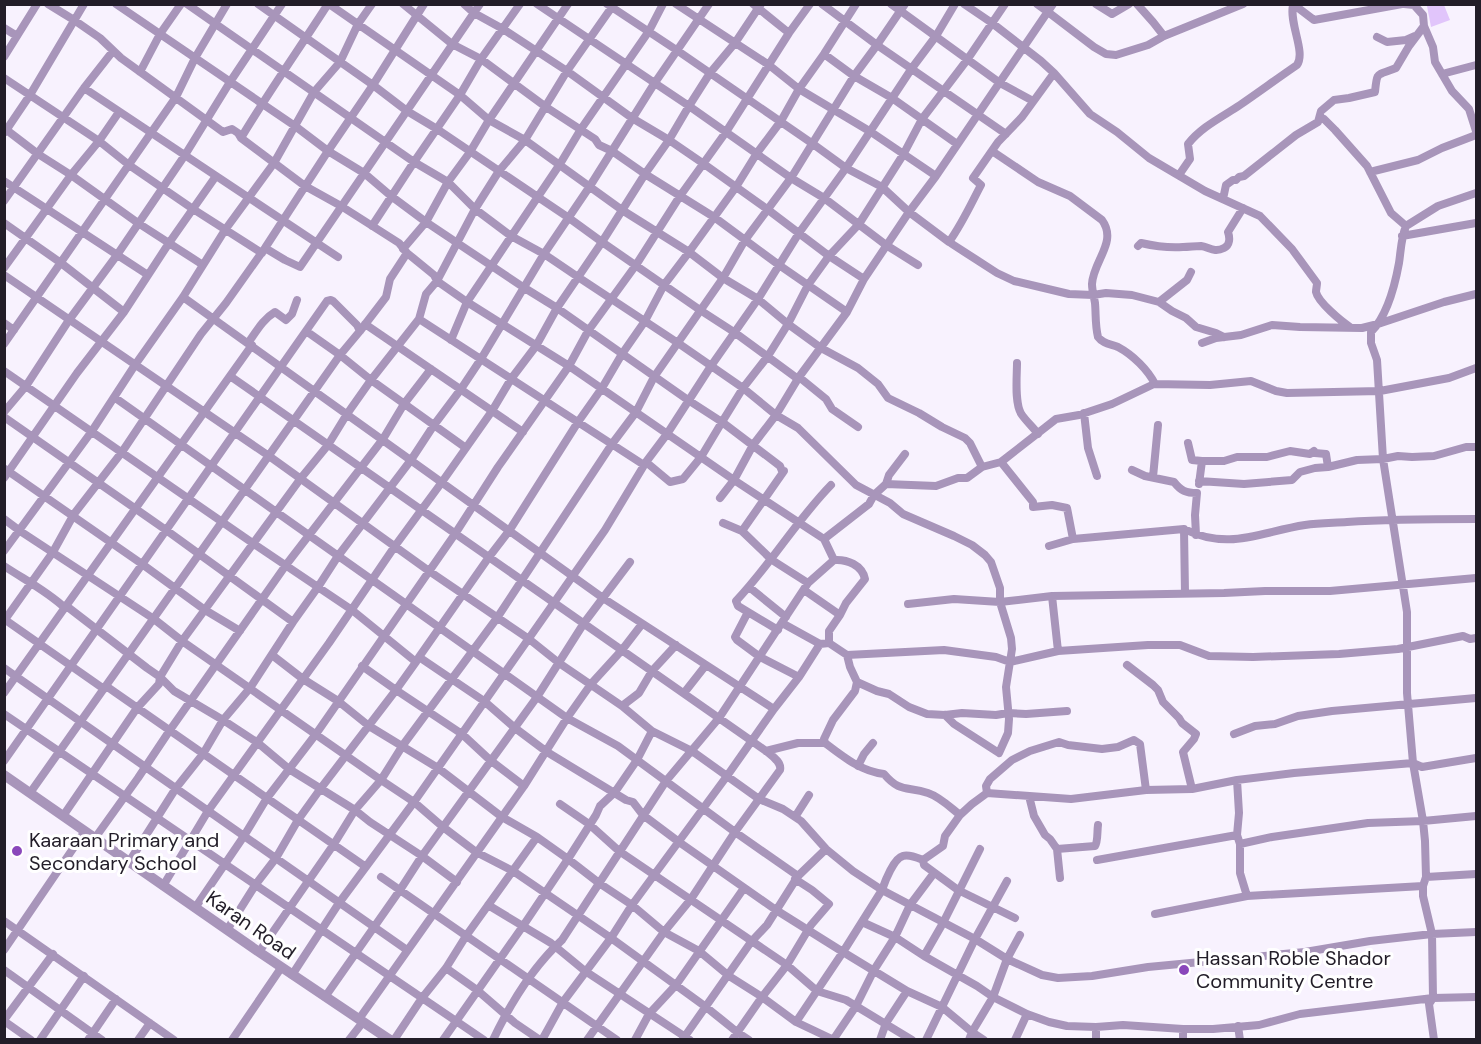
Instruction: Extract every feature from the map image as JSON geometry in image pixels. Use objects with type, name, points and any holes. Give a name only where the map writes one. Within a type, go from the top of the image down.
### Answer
[{"type":"street","points":[[4,57],[37,4]]},
{"type":"street","points":[[48,4],[100,38],[113,51],[207,122],[223,132],[235,130],[241,138],[305,186],[399,243],[405,251],[434,275],[437,281],[467,302],[569,366],[824,539],[834,560]]},
{"type":"street","points":[[84,4],[30,95],[5,130],[202,265]]},
{"type":"street","points":[[116,4],[130,8],[160,34],[364,174],[426,222],[557,308],[722,422],[784,471],[742,531]]},
{"type":"street","points":[[140,72],[160,34],[181,4]]},
{"type":"street","points":[[187,4],[414,162],[448,182],[475,209],[511,236],[544,254],[743,388],[776,415],[798,428],[856,486],[890,503],[903,514],[972,545],[985,555],[991,562],[1000,588],[1000,602],[1012,649],[1006,687],[1008,733],[999,753],[954,724],[945,715]]},
{"type":"street","points":[[4,344],[176,98],[195,57],[227,4]]},
{"type":"street","points":[[258,4],[406,111],[437,129],[538,197],[734,332],[826,399],[832,409],[858,427]]},
{"type":"street","points":[[4,412],[26,386],[69,320],[162,189],[282,4]]},
{"type":"street","points":[[241,138],[328,4],[460,95],[489,120],[525,140],[622,210],[658,231],[723,278],[758,299],[821,348],[868,375],[888,398],[965,438],[982,467]]},
{"type":"street","points":[[4,551],[92,431],[183,297],[225,230],[274,163],[314,92],[340,62],[358,24],[372,4]]},
{"type":"street","points":[[403,4],[452,44],[481,59],[546,107],[595,138],[599,145],[612,151],[714,217],[847,312]]},
{"type":"street","points":[[366,867],[170,730],[5,620],[53,552],[74,516],[122,452],[201,334],[263,250],[424,4]]},
{"type":"street","points":[[464,4],[474,13],[567,71],[632,118],[704,164],[864,279]]},
{"type":"street","points":[[4,78],[99,141],[193,210],[225,230],[300,267],[480,4]]},
{"type":"street","points":[[372,226],[460,95],[481,59],[520,4]]},
{"type":"street","points":[[537,4],[791,178],[824,198],[886,245],[918,265]]},
{"type":"street","points":[[30,793],[340,355],[386,297],[390,279],[405,251],[426,222],[448,182],[471,152],[489,120],[568,4]]},
{"type":"street","points":[[451,340],[467,302],[581,129],[649,31],[663,4]]},
{"type":"street","points":[[676,4],[769,65],[799,89],[936,176]]},
{"type":"street","points":[[129,862],[176,788],[203,753],[223,720],[250,688],[338,556],[411,460],[461,389],[544,254],[654,84],[710,4]]},
{"type":"street","points":[[195,908],[267,798],[316,734],[455,534],[569,366],[588,331],[636,265],[810,4]]},
{"type":"street","points":[[822,4],[942,91],[1006,134]]},
{"type":"street","points":[[227,930],[276,858],[298,820],[396,690],[509,531],[645,321],[664,285],[736,187],[856,4]]},
{"type":"street","points":[[891,4],[903,8],[967,60],[1000,83],[1033,101]]},
{"type":"street","points":[[292,975],[339,903],[414,802],[573,577],[645,464],[956,4]]},
{"type":"street","points":[[964,4],[1024,47],[1054,74],[1090,114],[1149,158],[1205,191],[1260,216],[1279,235],[1317,283],[1316,293],[1319,299],[1334,315],[1350,327]]},
{"type":"street","points":[[419,319],[670,482],[683,479],[701,457],[743,388],[768,356],[808,285],[829,256],[859,224],[903,155],[922,119],[967,60],[1005,4]]},
{"type":"street","points":[[1037,4],[1051,8],[1094,47],[1106,54],[1132,51],[1243,4]]},
{"type":"street","points":[[1096,4],[1112,14],[1129,4]]},
{"type":"street","points":[[1137,4],[1164,36]]},
{"type":"street","points":[[1293,5],[1314,20],[1403,4],[1414,5],[1423,15]]},
{"type":"street","points":[[1370,172],[1418,160],[1476,133],[1469,109],[1452,91],[1435,62],[1433,47],[1424,26],[1425,4]]},
{"type":"street","points":[[1179,175],[1190,159],[1188,144],[1194,136],[1297,65],[1301,54],[1292,16],[1293,5]]},
{"type":"street","points":[[63,816],[137,708],[159,684],[160,676],[182,641],[300,478],[328,445],[371,380],[419,319],[426,294],[437,281],[475,209],[499,171],[525,140],[567,71],[611,6],[781,121],[846,168],[882,187],[909,212],[996,273],[1014,281],[1069,294],[1132,295],[1159,302],[1186,318],[1196,327],[1225,338]]},
{"type":"street","points":[[164,886],[208,811],[492,411],[511,378],[536,346],[557,308],[669,140],[688,106],[710,73],[735,43],[758,6],[789,33]]},
{"type":"street","points":[[259,952],[355,810],[381,780],[427,711],[497,618],[612,444],[636,412],[654,376],[723,278],[745,240],[791,178],[854,76],[903,8]]},
{"type":"street","points":[[720,498],[734,480],[753,445],[776,415],[798,378],[847,312],[864,279],[886,245],[1051,8]]},
{"type":"street","points":[[1224,199],[1226,185],[1244,176],[1296,135],[1318,122],[1321,111],[1334,100],[1375,92],[1378,75],[1396,68],[1424,26]]},
{"type":"street","points":[[4,28],[17,36]]},
{"type":"street","points":[[1377,37],[1387,42],[1406,40],[1419,34]]},
{"type":"street","points":[[4,201],[113,51]]},
{"type":"street","points":[[824,54],[957,144]]},
{"type":"street","points":[[1442,74],[1476,65]]},
{"type":"street","points":[[949,242],[981,185],[973,178],[1054,74]]},
{"type":"street","points":[[84,88],[338,257]]},
{"type":"street","points":[[4,268],[119,112]]},
{"type":"street","points":[[1320,118],[1335,130],[1367,166],[1391,213],[1406,226]]},
{"type":"street","points":[[992,151],[1038,182],[1070,196],[1102,220],[1108,235],[1107,242],[1093,279],[1096,328],[1099,339],[1128,354],[1148,372],[1155,384]]},
{"type":"street","points":[[216,176],[124,312],[77,373],[6,473],[45,496],[205,610],[240,631]]},
{"type":"street","points":[[4,181],[148,275]]},
{"type":"street","points":[[1434,1040],[1429,1004],[1433,998],[1432,934],[1423,896],[1423,821],[1413,763],[1407,693],[1407,612],[1383,459],[1380,391],[1371,332],[1384,314],[1395,281],[1402,236],[1406,226],[1438,206],[1476,193]]},
{"type":"street","points":[[1138,246],[1141,243],[1184,248],[1201,246],[1209,250],[1221,249],[1226,247],[1230,239],[1228,232],[1243,208]]},
{"type":"street","points":[[4,223],[61,263],[124,312]]},
{"type":"street","points":[[1402,236],[1476,223]]},
{"type":"street","points":[[1159,302],[1187,280],[1191,272]]},
{"type":"street","points":[[4,275],[269,456],[362,524],[529,639],[559,663],[622,706],[652,731],[692,751],[759,799],[783,809],[801,821],[826,849],[853,871],[882,890],[975,939],[1007,959],[1042,975],[1058,978],[1092,976],[1148,967],[1305,952],[1370,940],[1476,932]]},
{"type":"street","points":[[1202,343],[1216,338],[1241,335],[1272,325],[1362,328],[1476,294]]},
{"type":"street","points":[[183,297],[603,598],[774,709]]},
{"type":"street","points":[[4,693],[230,376],[267,317],[275,312],[286,320],[292,314],[297,300]]},
{"type":"street","points":[[4,761],[327,302],[331,300],[357,325],[397,346],[523,432]]},
{"type":"street","points":[[4,323],[14,330]]},
{"type":"street","points":[[306,331],[466,448]]},
{"type":"street","points":[[1017,363],[1018,408],[1038,434]]},
{"type":"street","points":[[886,484],[936,486],[958,478],[967,478],[982,467],[1001,462],[1056,419],[1084,413],[1124,399],[1155,384],[1210,385],[1251,381],[1287,393],[1380,391],[1449,378],[1476,368]]},
{"type":"street","points":[[95,838],[286,565],[383,440],[404,404],[431,369]]},
{"type":"street","points":[[4,371],[352,610],[384,637],[484,701],[547,752],[633,802],[643,815],[776,910],[907,991],[942,1007],[971,1036],[984,1040]]},
{"type":"street","points":[[230,376],[766,750],[781,766],[780,771],[735,832],[691,899],[664,932],[587,1040]]},
{"type":"street","points":[[114,397],[567,718],[618,746],[829,904],[816,919],[787,965],[735,1036]]},
{"type":"street","points":[[1084,413],[1088,448],[1097,476]]},
{"type":"street","points":[[4,417],[293,622]]},
{"type":"street","points":[[1153,477],[1158,425]]},
{"type":"street","points":[[1188,443],[1192,460],[1224,461],[1237,457],[1267,457],[1290,451],[1310,454],[1314,452],[1326,454],[1328,467]]},
{"type":"street","points":[[1199,481],[1244,484],[1292,480],[1300,472],[1357,460],[1398,456],[1434,456],[1466,447],[1476,447]]},
{"type":"street","points":[[824,539],[868,504],[886,484],[889,475],[905,454]]},
{"type":"street","points":[[1196,535],[1195,515],[1202,461]]},
{"type":"street","points":[[1001,462],[1033,502],[1033,507],[1052,505],[1067,508],[1073,539]]},
{"type":"street","points":[[1132,470],[1145,476],[1174,482],[1179,489],[1197,494]]},
{"type":"street","points":[[831,485],[813,503],[772,560],[736,603],[748,612],[782,623],[847,655],[944,650],[996,657],[1010,662],[1058,651],[1180,645],[1209,656],[1253,657],[1398,649],[1463,636],[1470,639],[1476,638]]},
{"type":"street","points":[[4,519],[153,619],[414,802],[476,852],[513,871],[644,961],[706,1007],[735,1036],[749,1040]]},
{"type":"street","points":[[1049,546],[1073,539],[1184,529],[1196,535],[1219,540],[1244,539],[1305,525],[1392,519],[1476,519]]},
{"type":"street","points":[[723,523],[742,531],[772,560],[840,615]]},
{"type":"street","points":[[1184,529],[1185,593]]},
{"type":"street","points":[[446,968],[477,990],[505,1015],[541,1040],[563,1002],[611,938],[632,905],[824,643],[846,603],[865,579],[864,574],[844,559],[834,560],[806,587],[719,718],[666,781],[562,940],[529,979],[505,1015],[493,1040]]},
{"type":"street","points":[[325,997],[422,856],[537,697],[584,623],[630,562]]},
{"type":"street","points":[[4,566],[48,592],[65,608],[160,676],[174,691],[258,743],[289,769],[355,810],[457,882]]},
{"type":"street","points":[[908,604],[954,599],[1000,602],[1052,596],[1329,591],[1476,578]]},
{"type":"street","points":[[749,587],[782,623]]},
{"type":"street","points":[[1052,596],[1058,651]]},
{"type":"street","points":[[748,612],[735,637],[737,640],[760,657],[799,677]]},
{"type":"street","points":[[350,1040],[407,950],[524,786],[567,718],[591,684],[642,624]]},
{"type":"street","points":[[622,706],[639,693],[652,671],[676,645]]},
{"type":"street","points":[[272,655],[303,679],[338,701],[369,726],[438,768],[502,817],[537,837],[632,905],[664,932],[699,951],[729,976],[796,1022],[834,1039],[895,938],[910,905],[934,873]]},
{"type":"street","points":[[825,743],[824,739],[833,720],[855,691],[857,682],[847,655]]},
{"type":"street","points":[[684,693],[706,665]]},
{"type":"street","points":[[1127,665],[1154,685],[1163,702],[1182,723],[1196,734],[1183,752],[1192,789]]},
{"type":"street","points":[[362,666],[462,734],[490,760],[524,786]]},
{"type":"street","points":[[4,668],[407,950]]},
{"type":"street","points":[[857,682],[889,694],[927,714],[996,715],[1067,711]]},
{"type":"street","points":[[1234,734],[1255,726],[1275,724],[1298,716],[1476,698]]},
{"type":"street","points":[[4,714],[484,1040]]},
{"type":"street","points":[[443,1040],[568,859],[600,806],[615,792],[637,760],[652,731]]},
{"type":"street","points":[[987,793],[986,786],[990,779],[1022,754],[1059,742],[1102,748],[1118,747],[1134,740],[1140,744],[1146,790]]},
{"type":"street","points":[[858,766],[873,742]]},
{"type":"street","points":[[766,750],[798,743],[825,743],[858,766],[874,773],[884,774],[898,787],[927,792],[938,797],[960,814]]},
{"type":"street","points":[[923,860],[943,846],[945,836],[960,814],[987,793],[1071,799],[1146,790],[1192,789],[1237,780],[1294,773],[1413,763],[1422,766],[1476,758]]},
{"type":"street","name":"Karan Road","points":[[4,775],[281,968],[392,1040]]},
{"type":"street","points":[[1237,780],[1240,873],[1247,896]]},
{"type":"street","points":[[795,817],[809,795]]},
{"type":"street","points":[[1029,796],[1034,816],[1045,835],[1057,849],[1060,878]]},
{"type":"street","points":[[560,804],[589,824],[619,851],[787,965],[818,992],[856,1005],[912,1040]]},
{"type":"street","points":[[1240,844],[1368,823],[1476,816]]},
{"type":"street","points":[[1057,849],[1095,846],[1098,825]]},
{"type":"street","points":[[4,950],[85,831]]},
{"type":"street","points":[[1097,860],[1237,835]]},
{"type":"street","points":[[392,1040],[446,968],[488,904],[537,837]]},
{"type":"street","points":[[488,904],[551,943],[585,971],[686,1038],[752,942],[767,925],[797,878],[826,849]]},
{"type":"street","points":[[924,956],[980,849]]},
{"type":"street","points":[[796,1022],[818,992],[882,890],[896,863],[905,855],[923,860]]},
{"type":"street","points":[[923,860],[924,865],[958,890],[1014,918]]},
{"type":"street","points":[[1155,914],[1247,896],[1424,882],[1476,874]]},
{"type":"street","points":[[381,877],[617,1040]]},
{"type":"street","points":[[926,1040],[975,939],[1007,880]]},
{"type":"street","points":[[636,1040],[649,1014],[676,985],[744,888]]},
{"type":"street","points":[[4,921],[174,1040]]},
{"type":"street","points":[[862,922],[895,938],[993,997],[1028,1014],[1067,1026],[1123,1025],[1213,1029],[1259,1025],[1300,1014],[1433,998],[1476,997]]},
{"type":"street","points":[[971,1036],[993,997],[1007,959],[1020,935]]},
{"type":"street","points":[[31,1040],[4,1021],[52,954]]},
{"type":"street","points":[[233,1039],[281,968]]},
{"type":"street","points":[[4,970],[60,1010],[90,1036],[102,1040]]},
{"type":"street","points":[[40,1040],[84,976]]},
{"type":"street","points":[[880,1040],[886,1023],[907,991]]},
{"type":"street","points":[[90,1036],[116,999]]},
{"type":"street","points":[[1016,1040],[1028,1014]]},
{"type":"street","points":[[138,1040],[150,1023]]},
{"type":"street","points":[[1238,1026],[1240,1040]]},
{"type":"street","points":[[1096,1027],[1096,1040]]},
{"type":"street","points":[[1183,1040],[1184,1029]]},
{"type":"shaded area","points":[[1444,5],[1450,20],[1431,27],[1427,6]]},
{"type":"place","name":"Kaaraan Primary and Secondary School","points":[[17,851]]},
{"type":"place","name":"Hassan Roble Shador Community Centre","points":[[1184,970]]}]
